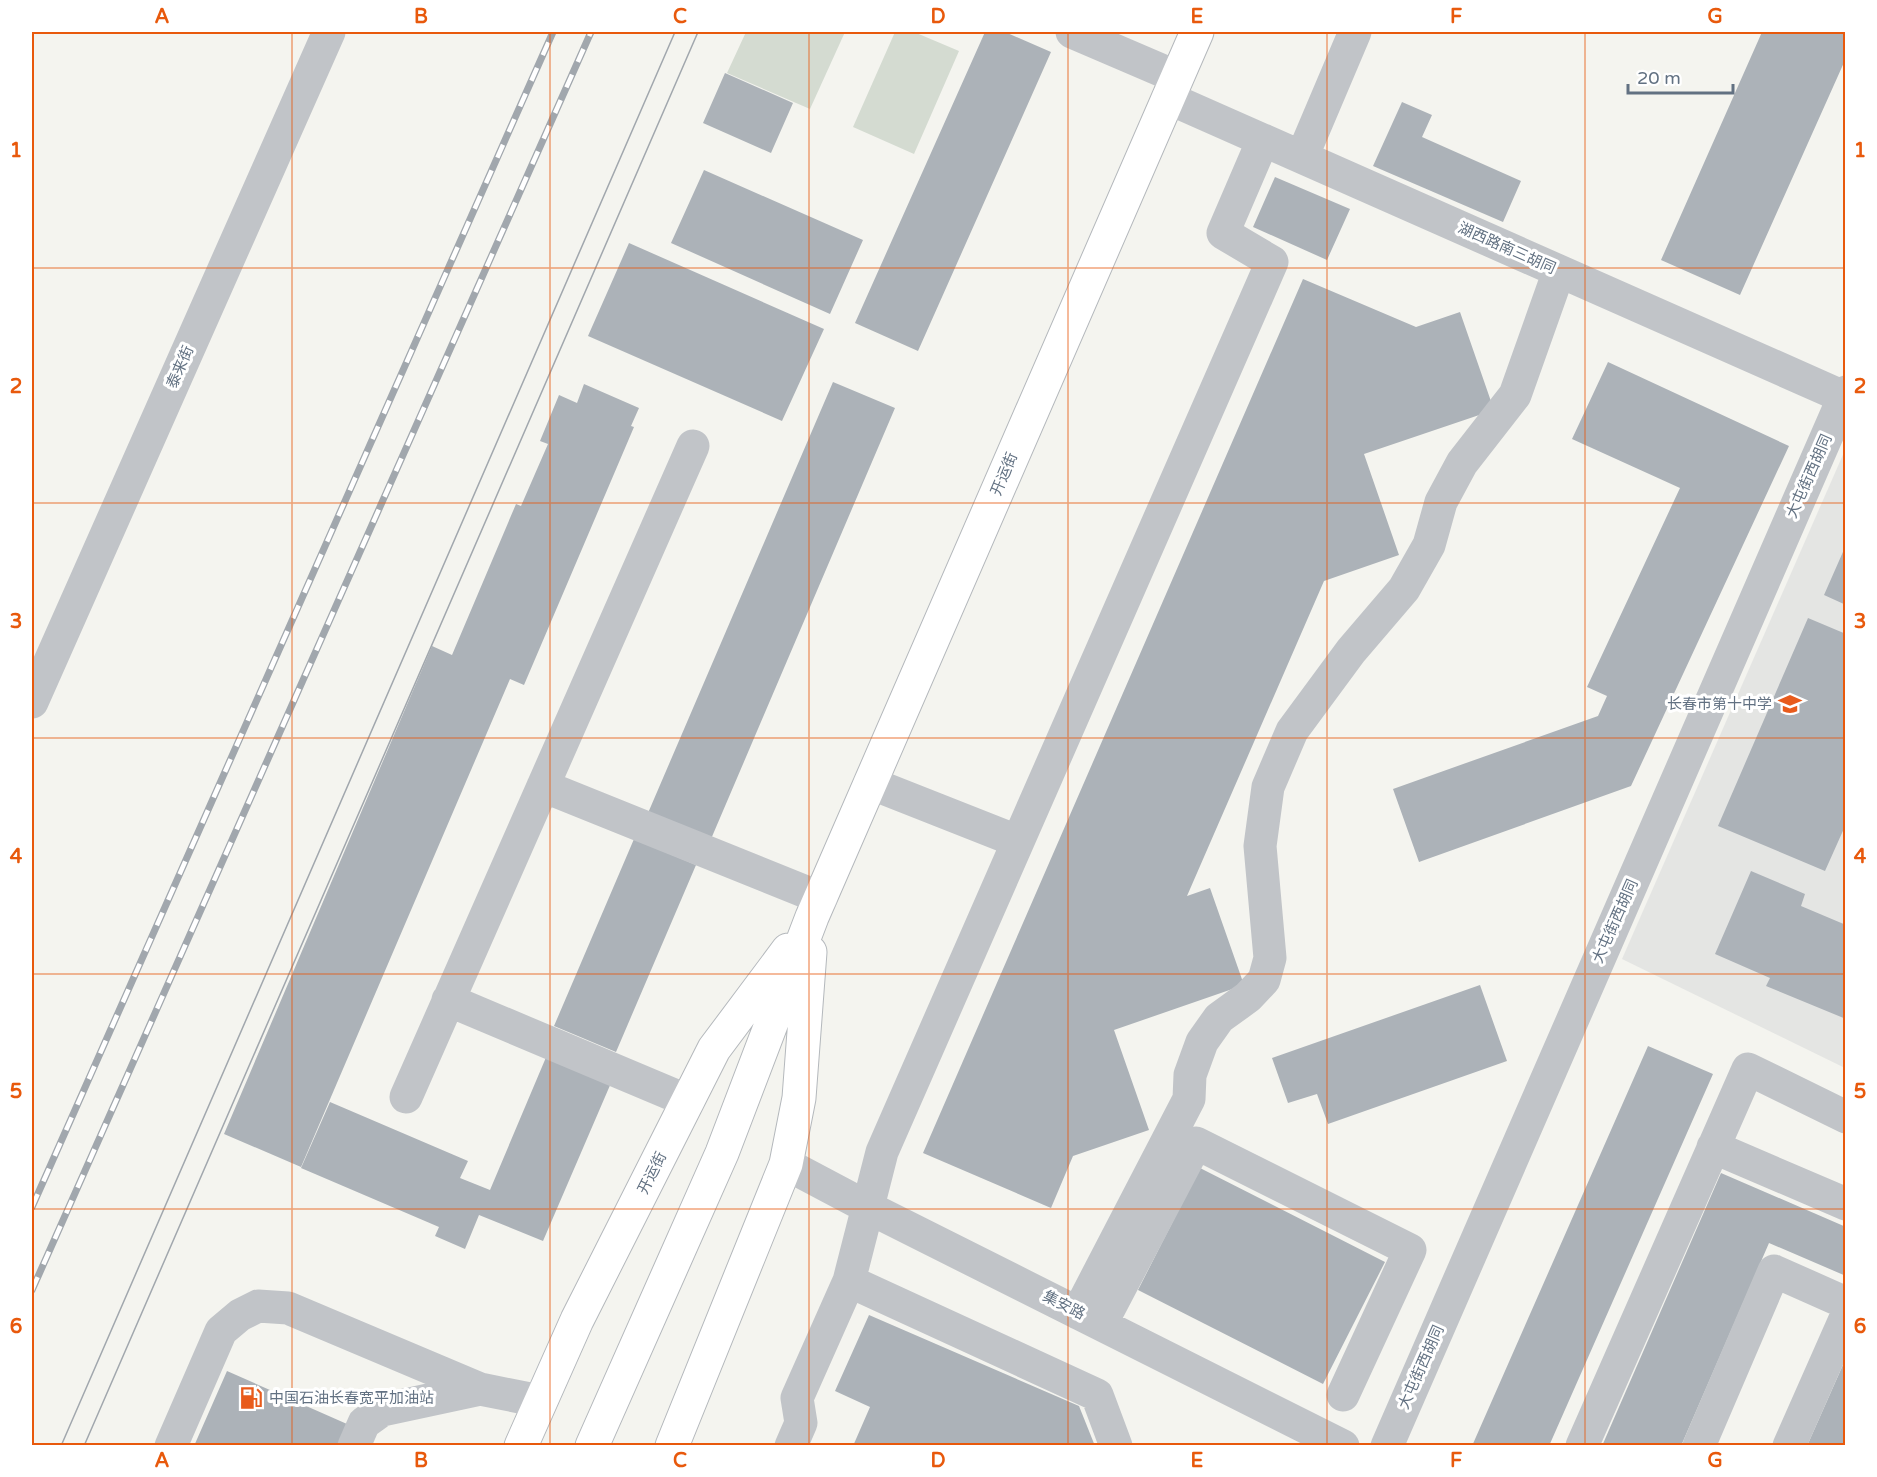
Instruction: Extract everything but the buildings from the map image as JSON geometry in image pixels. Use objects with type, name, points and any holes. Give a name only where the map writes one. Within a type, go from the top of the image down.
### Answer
[{"type":"main road","name":"开运街","points":[[592,1446],[722,1153],[816,908],[1197,32]]},
{"type":"main road","name":"开运街","points":[[520,1446],[577,1320],[714,1049],[816,908]]},
{"type":"main road","name":"开运街","points":[[672,1446],[786,1164],[798,1098],[816,908]]},
{"type":"street","name":"泰来街","points":[[32,702],[329,32]]},
{"type":"street","points":[[1302,157],[1355,32]]},
{"type":"street","name":"湖西路南三胡同","points":[[1082,33],[1263,140],[1845,396]]},
{"type":"street","points":[[791,1446],[801,1423],[797,1398],[849,1281],[882,1152],[1272,262],[1223,232],[1263,140]]},
{"type":"street","points":[[1090,1318],[1189,1099],[1190,1075],[1202,1042],[1219,1018],[1248,997],[1264,980],[1269,958],[1260,846],[1268,787],[1292,731],[1352,651],[1404,589],[1429,545],[1440,502],[1462,463],[1515,395],[1558,271]]},
{"type":"street","name":"大屯街西胡同","points":[[1387,1446],[1845,396]]},
{"type":"street","points":[[406,1097],[693,446]]},
{"type":"street","points":[[870,783],[1017,841]]},
{"type":"street","points":[[543,786],[816,908]]},
{"type":"street","points":[[448,1000],[688,1101]]},
{"type":"street","points":[[1582,1446],[1748,1068],[1845,1117]]},
{"type":"street","points":[[1090,1318],[1196,1143],[1410,1250],[1344,1395]]},
{"type":"street","points":[[1713,1147],[1845,1204]]},
{"type":"street","name":"集安路","points":[[786,1164],[1343,1446]]},
{"type":"street","points":[[1699,1446],[1774,1271],[1845,1303]]},
{"type":"street","points":[[849,1281],[1097,1395],[1116,1446]]},
{"type":"street","points":[[171,1446],[221,1331],[240,1315],[258,1306],[288,1308],[480,1389],[540,1401]]},
{"type":"street","points":[[1789,1446],[1845,1317]]},
{"type":"street","points":[[354,1446],[364,1423],[382,1410],[480,1389]]},
{"type":"shaded area","points":[[746,32],[845,32],[810,109],[727,73]]},
{"type":"shaded area","points":[[895,32],[914,32],[959,51],[914,154],[853,127]]},
{"type":"shaded area","name":"长春市第十中学","points":[[1845,450],[1845,1068],[1622,959]]},
{"type":"tram line","points":[[61,1446],[675,32]]},
{"type":"tram line","points":[[84,1446],[698,32]]},
{"type":"railway","points":[[32,1207],[553,32]]},
{"type":"railway","points":[[32,1290],[591,32]]},
{"type":"place","name":"长春市第十中学","points":[[1790,704]]},
{"type":"place","name":"中国石油长春宽平加油站","points":[[251,1398]]}]
